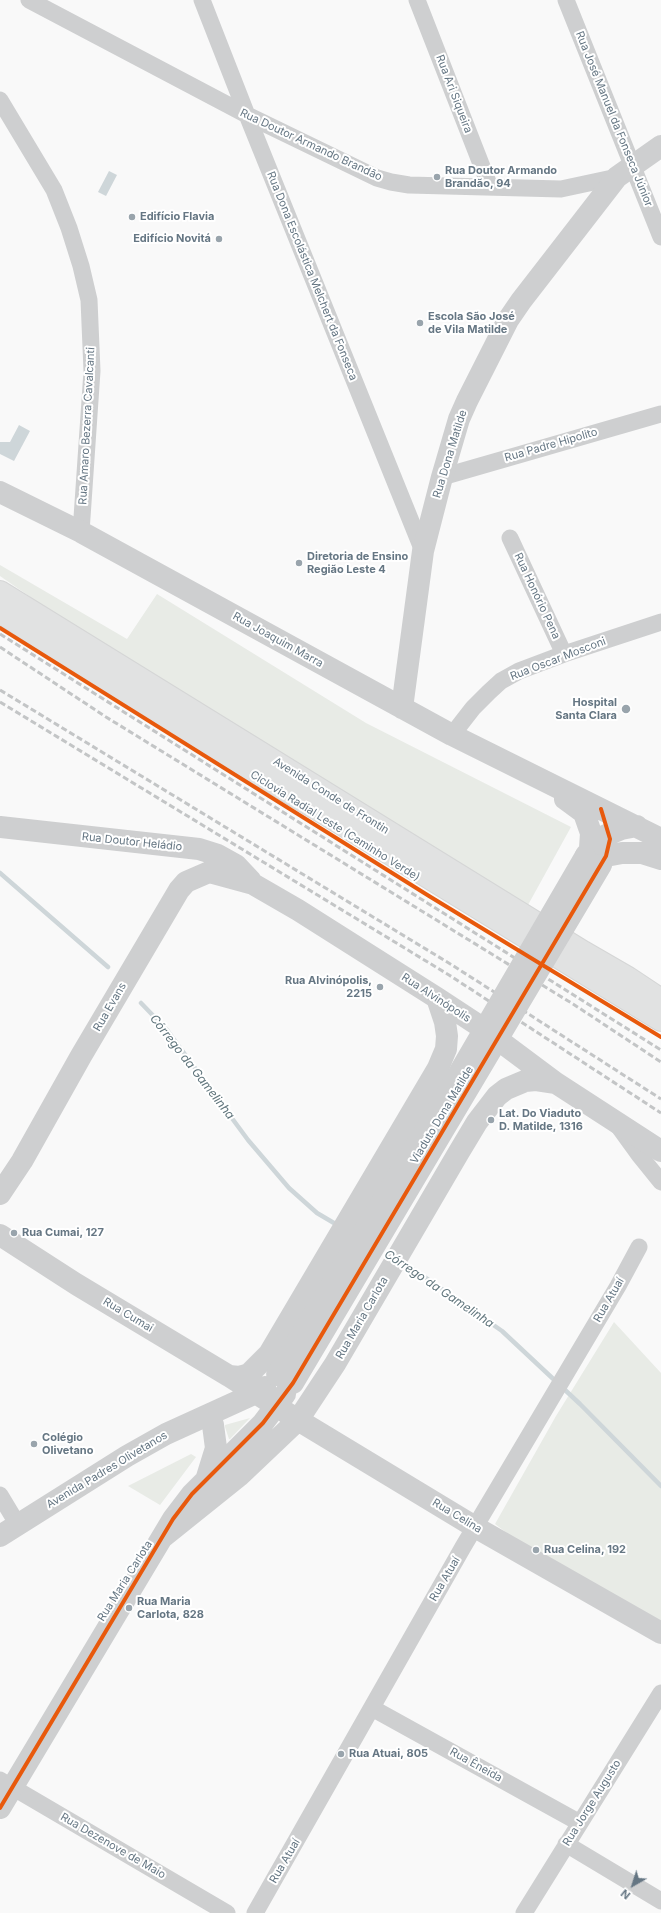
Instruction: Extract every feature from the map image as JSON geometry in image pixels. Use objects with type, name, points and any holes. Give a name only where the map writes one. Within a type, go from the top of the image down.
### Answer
[{"type":"highway","name":"Avenida Conde de Frontin","points":[[0,592],[583,952],[628,978],[661,1000]]},
{"type":"highway","name":"Avenida Conde de Frontin","points":[[0,612],[171,722],[661,1020]]},
{"type":"highway","points":[[628,978],[661,989]]},
{"type":"street","name":"Rua Doutor Armando Brandão","points":[[29,0],[247,116],[378,178],[391,182],[409,185],[561,189],[625,171]]},
{"type":"street","name":"Rua Dona Escolástica Melchert da Fonseca","points":[[202,0],[247,116],[423,551]]},
{"type":"street","name":"Rua Ari Siqueira","points":[[417,0],[490,187]]},
{"type":"street","name":"Rua José Manuel da Fonseca Júnior","points":[[566,0],[625,171],[661,237]]},
{"type":"street","name":"Rua Amaro Bezerra Cavalcanti","points":[[0,100],[54,190],[81,266],[89,300],[92,371],[81,532]]},
{"type":"street","name":"Rua Dona Matilde","points":[[402,708],[423,551],[459,419],[508,320],[625,171],[661,146]]},
{"type":"street","name":"Rua Padre Hipolito","points":[[442,477],[661,414]]},
{"type":"street","name":"Rua Joaquim Marra","points":[[0,492],[81,532],[452,735],[661,838]]},
{"type":"street","name":"Rua Honório Pena","points":[[510,538],[564,654]]},
{"type":"street","name":"Rua Oscar Mosconi","points":[[452,735],[473,708],[501,681],[519,671],[564,654],[661,622]]},
{"type":"street","name":"Rua Joaquim Marra","points":[[557,786],[563,798],[584,813],[591,833],[595,857]]},
{"type":"street","points":[[601,809],[609,833]]},
{"type":"street","points":[[637,826],[609,833],[602,837],[595,857],[622,853],[642,853],[661,859]]},
{"type":"street","name":"Rua Doutor Heládio","points":[[0,827],[199,849],[218,855],[236,865],[253,884]]},
{"type":"street","name":"Viaduto Dona Matilde","points":[[285,1379],[430,1123],[595,857]]},
{"type":"street","name":"Rua Evans","points":[[0,1194],[22,1161],[81,1056],[179,890],[186,882],[209,872],[253,884]]},
{"type":"street","name":"Rua Alvinópolis","points":[[253,884],[437,998],[481,1027],[556,1083],[661,1151]]},
{"type":"street","points":[[229,1376],[240,1377],[249,1374],[268,1354],[438,1068],[446,1049],[447,1036],[445,1022],[437,998]]},
{"type":"street","name":"Rua Maria Carlota","points":[[163,1537],[273,1446],[298,1420],[335,1364],[459,1152],[497,1096],[506,1089],[525,1081],[536,1080],[556,1083]]},
{"type":"street","name":"Rua Alvinópolis","points":[[614,1120],[661,1182]]},
{"type":"street","points":[[407,1121],[424,1121],[439,1126],[451,1138],[459,1152]]},
{"type":"street","name":"Rua Cumai","points":[[0,1235],[76,1284],[256,1393]]},
{"type":"street","name":"Rua Atuaí","points":[[255,1913],[475,1527],[618,1286],[638,1247]]},
{"type":"street","name":"Avenida Padres Olivetanos","points":[[9,1530],[127,1456],[166,1434],[210,1415],[285,1379]]},
{"type":"street","name":"Rua Maria Carlota","points":[[0,1808],[6,1783],[115,1614],[180,1509],[207,1478],[247,1440],[276,1406],[285,1379]]},
{"type":"street","name":"Rua Celina","points":[[256,1393],[475,1527],[661,1633]]},
{"type":"street","points":[[207,1478],[216,1448],[214,1425],[210,1415]]},
{"type":"street","points":[[0,1495],[9,1530]]},
{"type":"street","name":"Rua Jorge Augusto","points":[[524,1913],[661,1693]]},
{"type":"street","name":"Rua Êneida","points":[[372,1708],[580,1823]]},
{"type":"street","name":"Rua Dezenove de Maio","points":[[6,1783],[227,1913]]},
{"type":"street","points":[[566,1844],[661,1901]]},
{"type":"shaded area","points":[[109,171],[117,175],[106,196],[98,192]]},
{"type":"shaded area","points":[[19,425],[30,431],[14,461],[0,454],[0,442],[10,442]]},
{"type":"shaded area","points":[[0,565],[127,639],[157,594],[366,723],[571,827],[528,905],[352,801],[114,655],[0,576]]},
{"type":"shaded area","points":[[614,1322],[661,1373],[661,1625],[524,1546],[495,1524],[556,1416]]},
{"type":"shaded area","points":[[250,1418],[230,1439],[229,1439],[225,1425]]},
{"type":"shaded area","points":[[191,1454],[196,1457],[160,1505],[128,1486]]},
{"type":"waterway","name":"Córrego da Gamelinha","points":[[0,873],[108,967]]},
{"type":"waterway","name":"Córrego da Gamelinha","points":[[141,1003],[167,1030],[248,1140],[289,1188],[317,1213],[339,1226]]},
{"type":"waterway","name":"Córrego da Gamelinha","points":[[401,1262],[502,1331],[580,1404],[661,1486]]},
{"type":"railway","points":[[0,634],[661,1050]]},
{"type":"railway","points":[[0,647],[106,717],[573,1004],[661,1062]]},
{"type":"railway","points":[[0,690],[452,965],[661,1099]]},
{"type":"railway","points":[[0,702],[449,975],[661,1113]]},
{"type":"cycle path","name":"Ciclovia Radial Leste (Caminho Verde)","points":[[0,628],[429,896],[661,1037]]},
{"type":"cycle path","points":[[0,1808],[173,1519],[192,1494],[263,1423],[293,1383],[606,856],[610,839],[601,809]]},
{"type":"place","name":"Rua Doutor Armando Brandão, 94","points":[[437,177]]},
{"type":"place","name":"Edifício Flavia","points":[[132,217]]},
{"type":"place","name":"Edifício Novitá","points":[[219,239]]},
{"type":"place","name":"Escola São José de Vila Matilde","points":[[420,323]]},
{"type":"place","name":"Diretoria de Ensino Região Leste 4","points":[[299,563]]},
{"type":"place","name":"Hospital Santa Clara","points":[[626,709]]},
{"type":"place","name":"Rua Alvinópolis, 2215","points":[[380,987]]},
{"type":"place","name":"Lat. Do Viaduto D. Matilde, 1316","points":[[491,1120]]},
{"type":"place","name":"Rua Cumai, 127","points":[[14,1233]]},
{"type":"place","name":"Colégio Olivetano","points":[[34,1444]]},
{"type":"place","name":"Rua Celina, 192","points":[[536,1550]]},
{"type":"place","name":"Rua Maria Carlota, 828","points":[[129,1608]]},
{"type":"place","name":"Rua Atuai, 805","points":[[341,1754]]}]
